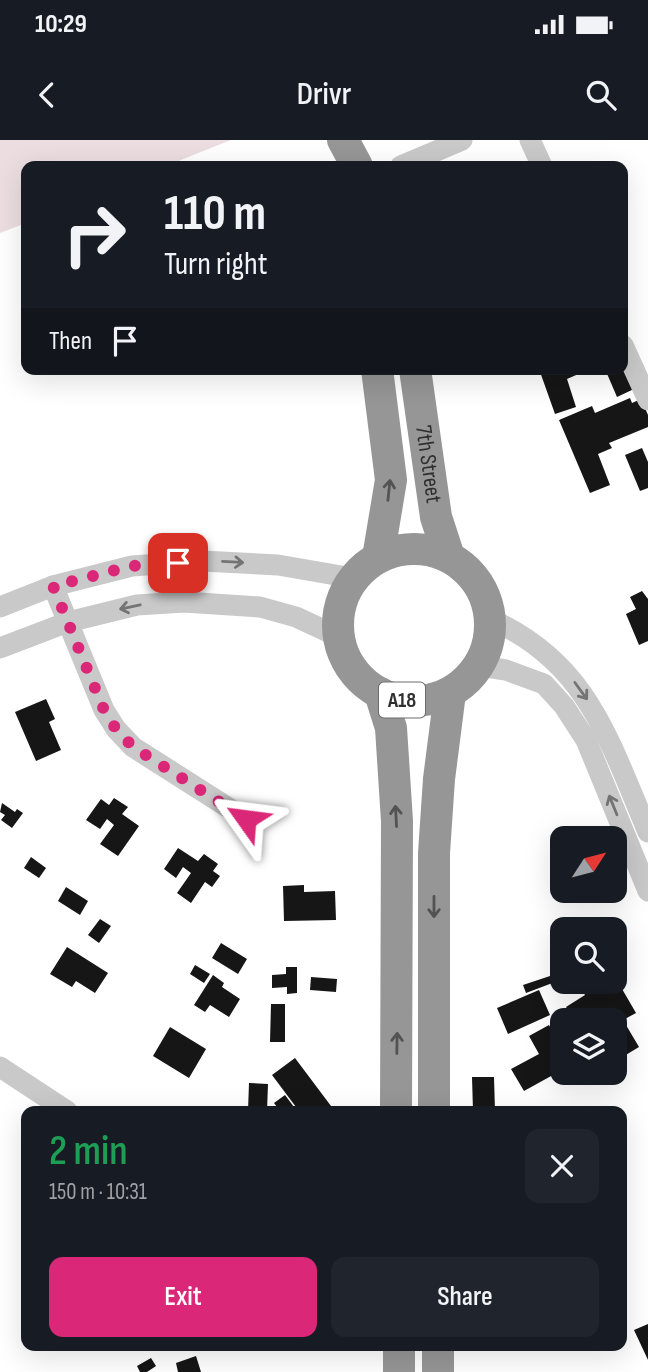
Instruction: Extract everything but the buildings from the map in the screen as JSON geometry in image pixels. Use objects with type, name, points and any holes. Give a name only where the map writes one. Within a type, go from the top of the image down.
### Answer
[{"type":"highway","points":[[342,140],[343,161]]},
{"type":"highway","points":[[342,140],[354,161]]},
{"type":"highway","name":"7th Street","points":[[378,375],[391,480],[378,558]]},
{"type":"highway","name":"7th Street","points":[[416,375],[436,517],[449,557]]},
{"type":"highway","name":"A18","points":[[449,557],[425,549],[401,550],[378,558],[353,578],[343,596],[338,617],[339,637],[346,660],[361,680],[380,693],[403,701],[427,700],[450,692],[479,666]]},
{"type":"highway","points":[[449,557],[469,573],[484,594],[490,619],[488,643],[479,666]]},
{"type":"highway","name":"A18","points":[[434,1106],[434,853],[439,779],[450,692]]},
{"type":"highway","name":"A18","points":[[380,693],[391,729],[397,821],[396,1106]]},
{"type":"highway","points":[[399,1351],[399,1372]]},
{"type":"highway","points":[[438,1351],[438,1372]]},
{"type":"street","points":[[413,161],[462,140]]},
{"type":"street","points":[[530,140],[539,161]]},
{"type":"street","points":[[628,356],[648,400]]},
{"type":"street","points":[[0,607],[53,586],[132,566],[202,561],[278,565],[353,578]]},
{"type":"street","points":[[53,586],[104,710],[116,729],[133,747],[246,819]]},
{"type":"street","points":[[0,648],[68,622],[138,605],[184,602],[260,607],[296,617],[339,637]]},
{"type":"street","points":[[490,619],[510,628],[558,664],[579,686],[600,720],[648,832]]},
{"type":"street","points":[[544,684],[558,664]]},
{"type":"street","points":[[479,666],[506,670],[544,684],[564,706],[586,740],[648,891]]},
{"type":"street","points":[[0,1067],[58,1106]]},
{"type":"shaded area","points":[[0,140],[231,140],[178,161],[21,161],[21,225],[0,233]]},
{"type":"route","points":[[178,563],[132,566],[53,586],[104,710],[116,729],[133,747],[246,819]]}]
